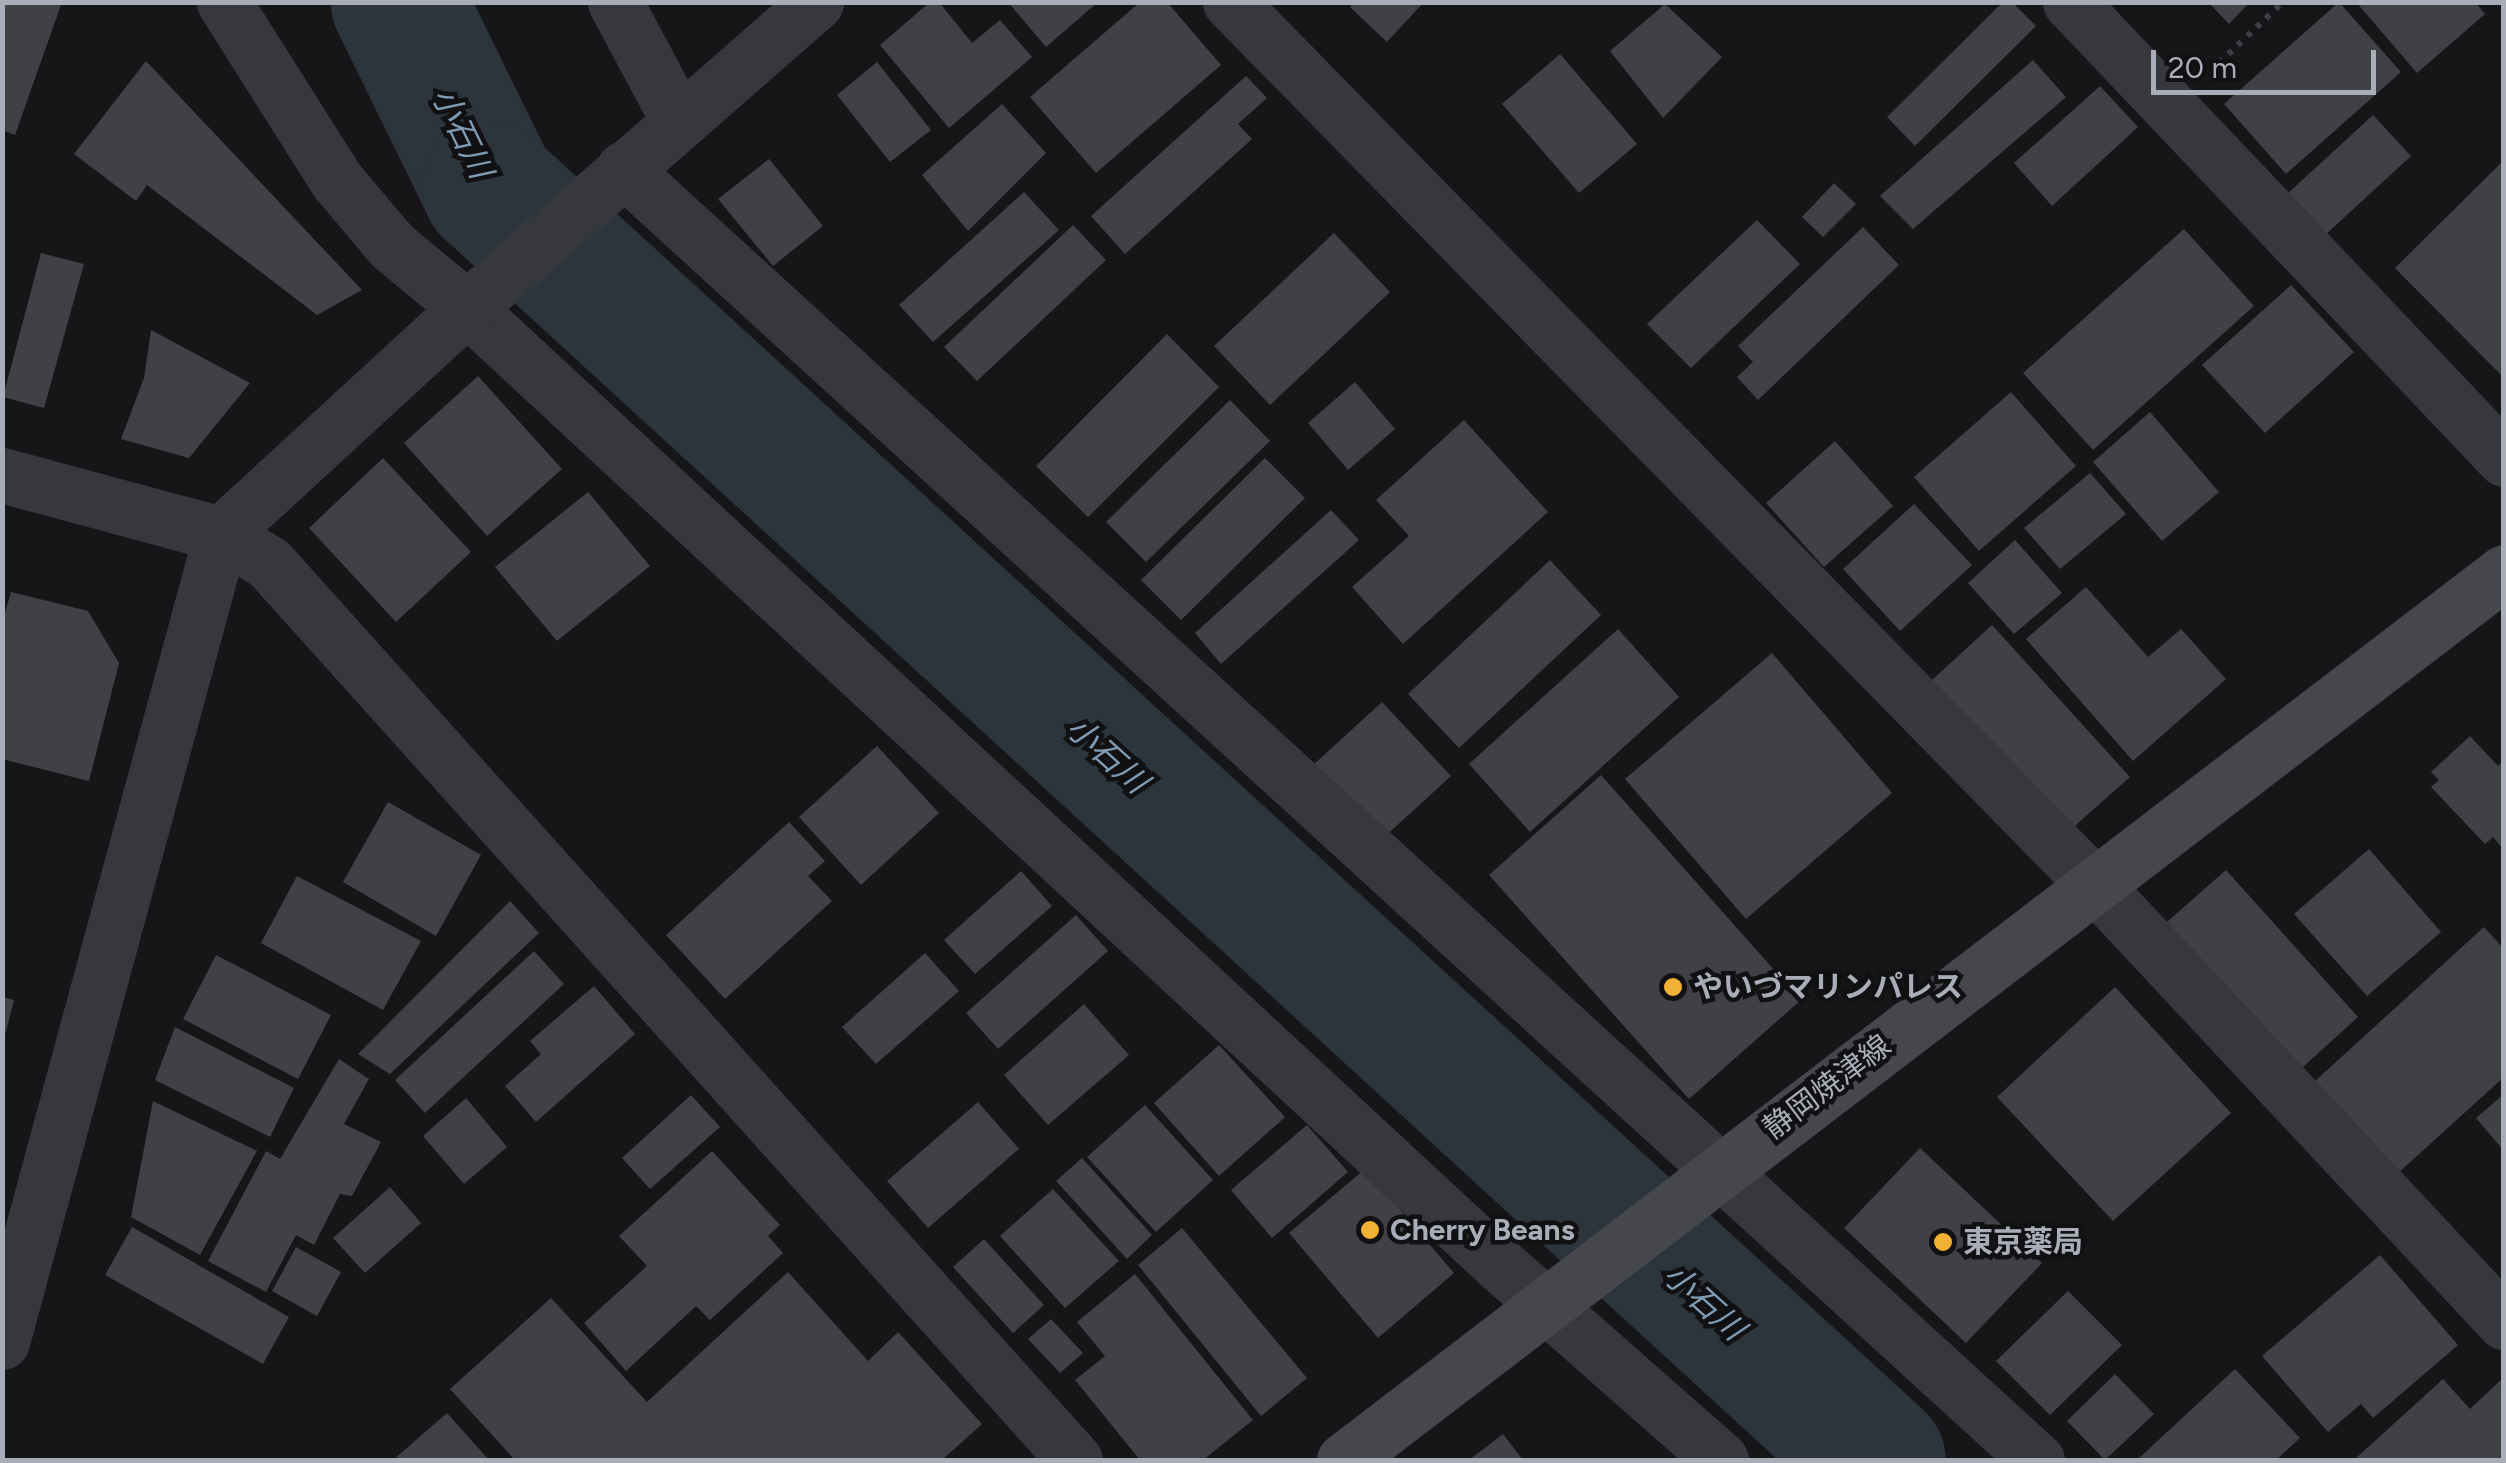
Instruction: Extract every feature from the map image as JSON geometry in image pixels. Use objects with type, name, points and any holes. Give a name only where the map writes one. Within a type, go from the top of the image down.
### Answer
[{"type":"main road","name":"静岡焼津線","points":[[1344,1460],[2504,572]]},
{"type":"street","points":[[224,2],[337,181],[392,246],[478,298],[1721,1460]]},
{"type":"street","points":[[615,2],[679,122]]},
{"type":"street","points":[[2,1342],[220,534],[478,298],[816,2]]},
{"type":"street","points":[[1230,2],[2094,885],[2504,1322]]},
{"type":"street","points":[[2070,2],[2504,460]]},
{"type":"street","points":[[615,177],[1709,1177],[2037,1460]]},
{"type":"street","points":[[2,474],[220,534],[269,563],[1075,1460]]},
{"type":"path","points":[[2170,108],[2283,2]]},
{"type":"building","points":[[2,2],[62,2],[15,135],[2,130]]},
{"type":"building","points":[[930,2],[939,2],[972,43],[1000,20],[1032,57],[949,128],[880,45]]},
{"type":"building","points":[[1008,2],[1098,2],[1046,47]]},
{"type":"building","points":[[1140,2],[1167,2],[1221,65],[1096,173],[1030,97]]},
{"type":"building","points":[[1354,2],[1424,2],[1387,42],[1350,7]]},
{"type":"building","points":[[2003,2],[2012,2],[2036,26],[1915,146],[1887,117]]},
{"type":"building","points":[[2208,2],[2250,2],[2229,24]]},
{"type":"building","points":[[2339,2],[2401,72],[2286,174],[2224,104]]},
{"type":"building","points":[[2356,2],[2475,2],[2485,14],[2417,73]]},
{"type":"building","points":[[1665,4],[1722,57],[1663,118],[1610,51]]},
{"type":"building","points":[[1560,54],[1637,144],[1579,193],[1502,104]]},
{"type":"building","points":[[2033,60],[2066,97],[1913,229],[1880,196]]},
{"type":"building","points":[[146,61],[362,290],[317,315],[147,185],[136,201],[74,154]]},
{"type":"building","points":[[877,62],[931,130],[890,162],[837,95]]},
{"type":"building","points":[[1246,76],[1267,98],[1238,124],[1252,139],[1125,254],[1091,216]]},
{"type":"building","points":[[2100,86],[2138,127],[2052,206],[2014,163]]},
{"type":"building","points":[[1002,104],[1046,153],[968,231],[922,175]]},
{"type":"building","points":[[2373,115],[2411,156],[2323,237],[2285,196]]},
{"type":"building","points":[[769,159],[823,226],[773,266],[718,199]]},
{"type":"building","points":[[2504,160],[2504,378],[2395,268]]},
{"type":"building","points":[[1834,183],[1856,204],[1823,237],[1802,217]]},
{"type":"building","points":[[1024,192],[1059,230],[933,342],[899,305]]},
{"type":"building","points":[[1757,220],[1800,264],[1691,368],[1647,324]]},
{"type":"building","points":[[1073,225],[1106,260],[977,381],[944,347]]},
{"type":"building","points":[[1863,227],[1899,265],[1758,400],[1737,377],[1753,362],[1738,346]]},
{"type":"building","points":[[2184,229],[2254,306],[2093,450],[2023,373]]},
{"type":"building","points":[[1334,233],[1390,292],[1270,405],[1214,346]]},
{"type":"building","points":[[41,253],[84,264],[44,408],[3,397]]},
{"type":"building","points":[[2291,285],[2354,352],[2265,433],[2202,365]]},
{"type":"building","points":[[151,330],[250,383],[189,458],[121,439],[144,378]]},
{"type":"building","points":[[1167,334],[1219,387],[1088,517],[1036,466]]},
{"type":"building","points":[[478,376],[562,469],[487,536],[404,443]]},
{"type":"building","points":[[1355,382],[1395,429],[1348,470],[1308,423]]},
{"type":"building","points":[[2011,392],[2076,466],[1979,551],[1914,477]]},
{"type":"building","points":[[1230,400],[1270,441],[1146,562],[1106,522]]},
{"type":"building","points":[[2150,412],[2219,492],[2162,541],[2093,462]]},
{"type":"building","points":[[1464,420],[1548,512],[1403,644],[1352,587],[1409,536],[1376,500]]},
{"type":"building","points":[[1835,441],[1893,506],[1824,567],[1766,503]]},
{"type":"building","points":[[383,458],[471,552],[396,622],[309,528]]},
{"type":"building","points":[[1265,458],[1305,498],[1181,620],[1141,580]]},
{"type":"building","points":[[2090,473],[2126,514],[2060,569],[2024,528]]},
{"type":"building","points":[[588,492],[650,566],[557,641],[495,567]]},
{"type":"building","points":[[1914,504],[1972,565],[1900,631],[1843,569]]},
{"type":"building","points":[[1331,510],[1359,540],[1221,664],[1195,633]]},
{"type":"building","points":[[2015,540],[2062,593],[2014,634],[1968,583]]},
{"type":"building","points":[[1550,560],[1601,615],[1459,748],[1408,694]]},
{"type":"building","points":[[2086,587],[2148,657],[2181,629],[2226,679],[2133,761],[2026,639]]},
{"type":"building","points":[[11,592],[88,611],[119,663],[89,781],[2,759],[2,623]]},
{"type":"building","points":[[1992,625],[2130,777],[2069,831],[1932,680]]},
{"type":"building","points":[[1618,629],[1679,697],[1530,832],[1469,764]]},
{"type":"building","points":[[1772,653],[1892,793],[1746,919],[1625,779]]},
{"type":"building","points":[[1382,702],[1451,776],[1369,851],[1300,777]]},
{"type":"building","points":[[2470,736],[2498,766],[2504,761],[2504,850],[2493,837],[2485,844],[2431,787],[2439,780],[2431,772]]},
{"type":"building","points":[[877,746],[939,813],[861,885],[799,817]]},
{"type":"building","points":[[1601,775],[1801,1000],[1689,1099],[1489,875]]},
{"type":"building","points":[[388,802],[481,855],[436,936],[343,882]]},
{"type":"building","points":[[789,822],[825,861],[808,876],[832,901],[725,999],[666,935]]},
{"type":"building","points":[[2369,849],[2441,932],[2367,996],[2294,914]]},
{"type":"building","points":[[2226,870],[2358,1017],[2292,1077],[2159,929]]},
{"type":"building","points":[[1021,871],[1052,906],[975,974],[944,940]]},
{"type":"building","points":[[297,876],[421,941],[383,1010],[261,943]]},
{"type":"building","points":[[510,901],[539,933],[390,1074],[358,1054]]},
{"type":"building","points":[[1076,915],[1108,951],[998,1049],[966,1013]]},
{"type":"building","points":[[2484,927],[2504,949],[2504,1077],[2397,1174],[2314,1082]]},
{"type":"building","points":[[534,951],[564,984],[425,1113],[395,1080]]},
{"type":"building","points":[[925,953],[959,991],[876,1064],[842,1027]]},
{"type":"building","points":[[216,955],[331,1015],[298,1079],[183,1019]]},
{"type":"building","points":[[594,986],[635,1034],[536,1122],[505,1086],[541,1054],[530,1041]]},
{"type":"building","points":[[2115,987],[2231,1113],[2113,1221],[1997,1097]]},
{"type":"building","points":[[2,997],[14,1000],[4,1039],[2,1038]]},
{"type":"building","points":[[1084,1004],[1129,1055],[1048,1125],[1004,1075]]},
{"type":"building","points":[[175,1027],[294,1088],[270,1137],[155,1080]]},
{"type":"building","points":[[1219,1045],[1285,1117],[1219,1176],[1154,1103]]},
{"type":"building","points":[[339,1059],[369,1079],[344,1124],[381,1142],[352,1196],[340,1194],[314,1245],[296,1235],[266,1292],[208,1261],[266,1151],[280,1159]]},
{"type":"building","points":[[2504,1094],[2504,1151],[2476,1118]]},
{"type":"building","points":[[691,1095],[720,1127],[650,1189],[622,1158]]},
{"type":"building","points":[[466,1098],[507,1147],[464,1184],[423,1136]]},
{"type":"building","points":[[153,1101],[257,1151],[200,1255],[131,1217]]},
{"type":"building","points":[[978,1102],[1019,1149],[928,1228],[887,1181]]},
{"type":"building","points":[[1145,1105],[1213,1180],[1156,1232],[1087,1157]]},
{"type":"building","points":[[1307,1125],[1348,1172],[1272,1238],[1231,1190]]},
{"type":"building","points":[[1920,1148],[2042,1263],[1966,1343],[1844,1228]]},
{"type":"building","points":[[712,1151],[780,1225],[768,1236],[783,1253],[710,1320],[696,1306],[626,1371],[584,1323],[647,1266],[619,1236]]},
{"type":"building","points":[[1082,1158],[1152,1235],[1127,1259],[1056,1181]]},
{"type":"building","points":[[1365,1169],[1454,1273],[1378,1338],[1289,1233]]},
{"type":"building","points":[[390,1187],[421,1223],[365,1273],[333,1238]]},
{"type":"building","points":[[1053,1189],[1119,1261],[1065,1308],[1000,1236]]},
{"type":"building","points":[[132,1227],[289,1317],[263,1364],[105,1275]]},
{"type":"building","points":[[1182,1228],[1307,1378],[1261,1416],[1138,1265]]},
{"type":"building","points":[[984,1239],[1044,1305],[1013,1333],[953,1267]]},
{"type":"building","points":[[296,1247],[341,1272],[317,1316],[272,1291]]},
{"type":"building","points":[[2380,1255],[2458,1345],[2373,1418],[2361,1404],[2328,1432],[2262,1356]]},
{"type":"building","points":[[788,1272],[868,1361],[898,1332],[982,1424],[942,1460],[515,1460],[450,1389],[551,1298],[647,1402]]},
{"type":"building","points":[[1135,1274],[1253,1420],[1203,1460],[1140,1460],[1075,1380],[1105,1356],[1077,1322]]},
{"type":"building","points":[[2068,1291],[2122,1345],[2050,1415],[1996,1361]]},
{"type":"building","points":[[1051,1319],[1083,1353],[1060,1373],[1028,1339]]},
{"type":"building","points":[[2235,1369],[2300,1438],[2276,1460],[2137,1460]]},
{"type":"building","points":[[2115,1374],[2154,1414],[2105,1460],[2067,1421]]},
{"type":"building","points":[[2504,1377],[2504,1460],[2354,1460],[2443,1379],[2470,1409]]},
{"type":"building","points":[[447,1413],[489,1460],[393,1460]]},
{"type":"building","points":[[1503,1434],[1523,1460],[1469,1460]]},
{"type":"waterway","name":"小石川","points":[[398,2],[489,188],[1878,1460]]},
{"type":"place","name":"やいづマリンパレス","points":[[1673,987]]},
{"type":"place","name":"Cherry Beans","points":[[1370,1230]]},
{"type":"place","name":"東京薬局","points":[[1943,1242]]}]
